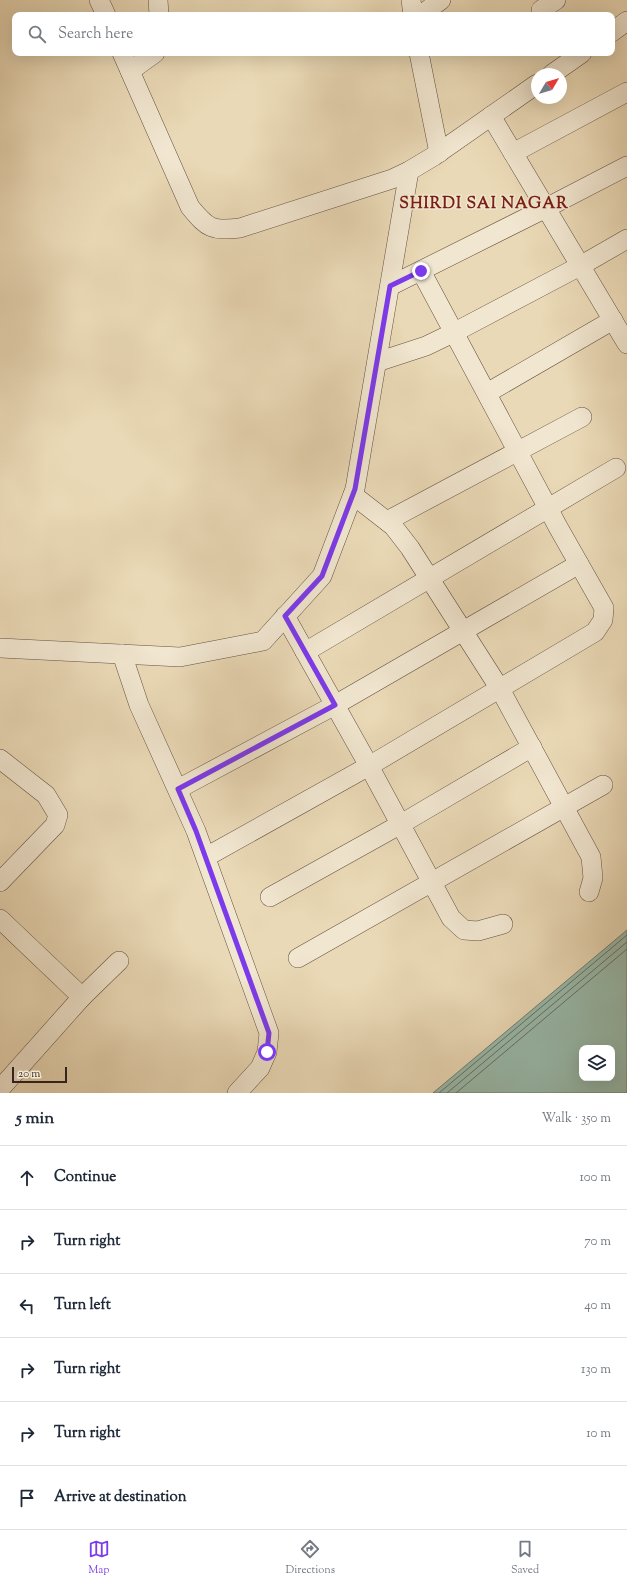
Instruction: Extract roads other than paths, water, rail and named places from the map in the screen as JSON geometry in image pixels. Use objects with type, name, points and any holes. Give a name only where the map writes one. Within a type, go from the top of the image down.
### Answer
[{"type":"street","points":[[99,0],[105,12]]},
{"type":"street","points":[[158,0],[160,12]]},
{"type":"street","points":[[411,0],[413,12]]},
{"type":"street","points":[[425,12],[441,0]]},
{"type":"street","points":[[615,30],[627,21]]},
{"type":"street","points":[[123,56],[190,207],[204,224],[221,230],[240,228],[392,179],[410,171],[531,88]]},
{"type":"street","points":[[130,71],[151,56]]},
{"type":"street","points":[[420,56],[438,153]]},
{"type":"street","points":[[561,68],[578,56]]},
{"type":"street","points":[[513,153],[627,92]]},
{"type":"street","points":[[491,116],[627,344]]},
{"type":"street","points":[[390,286],[627,166]]},
{"type":"street","points":[[0,648],[180,657],[262,641],[322,576],[353,495],[410,171]]},
{"type":"street","points":[[376,362],[426,346],[455,332],[580,266],[627,239]]},
{"type":"street","points":[[206,857],[369,766],[500,689],[595,632],[603,620],[604,608],[421,271]]},
{"type":"street","points":[[487,393],[612,320]]},
{"type":"street","points":[[386,521],[582,418]]},
{"type":"street","points":[[306,652],[616,468]]},
{"type":"street","points":[[353,495],[393,526],[410,548],[500,689],[591,857],[593,878],[589,892]]},
{"type":"street","points":[[178,789],[335,705],[580,564]]},
{"type":"street","points":[[285,616],[401,824],[451,918],[464,930],[478,931],[503,924]]},
{"type":"street","points":[[122,654],[139,705],[196,831],[269,1033],[267,1052],[260,1068],[237,1093]]},
{"type":"street","points":[[270,897],[401,824],[532,747]]},
{"type":"street","points":[[0,759],[46,795],[58,815],[55,825],[0,882]]},
{"type":"street","points":[[298,958],[603,785]]},
{"type":"street","points":[[0,919],[82,997]]},
{"type":"street","points":[[0,1090],[82,997],[119,961]]},
{"type":"water","points":[[627,930],[627,1093],[433,1093]]},
{"type":"district","name":"SHIRDI SAI NAGAR","points":[[484,204]]}]
